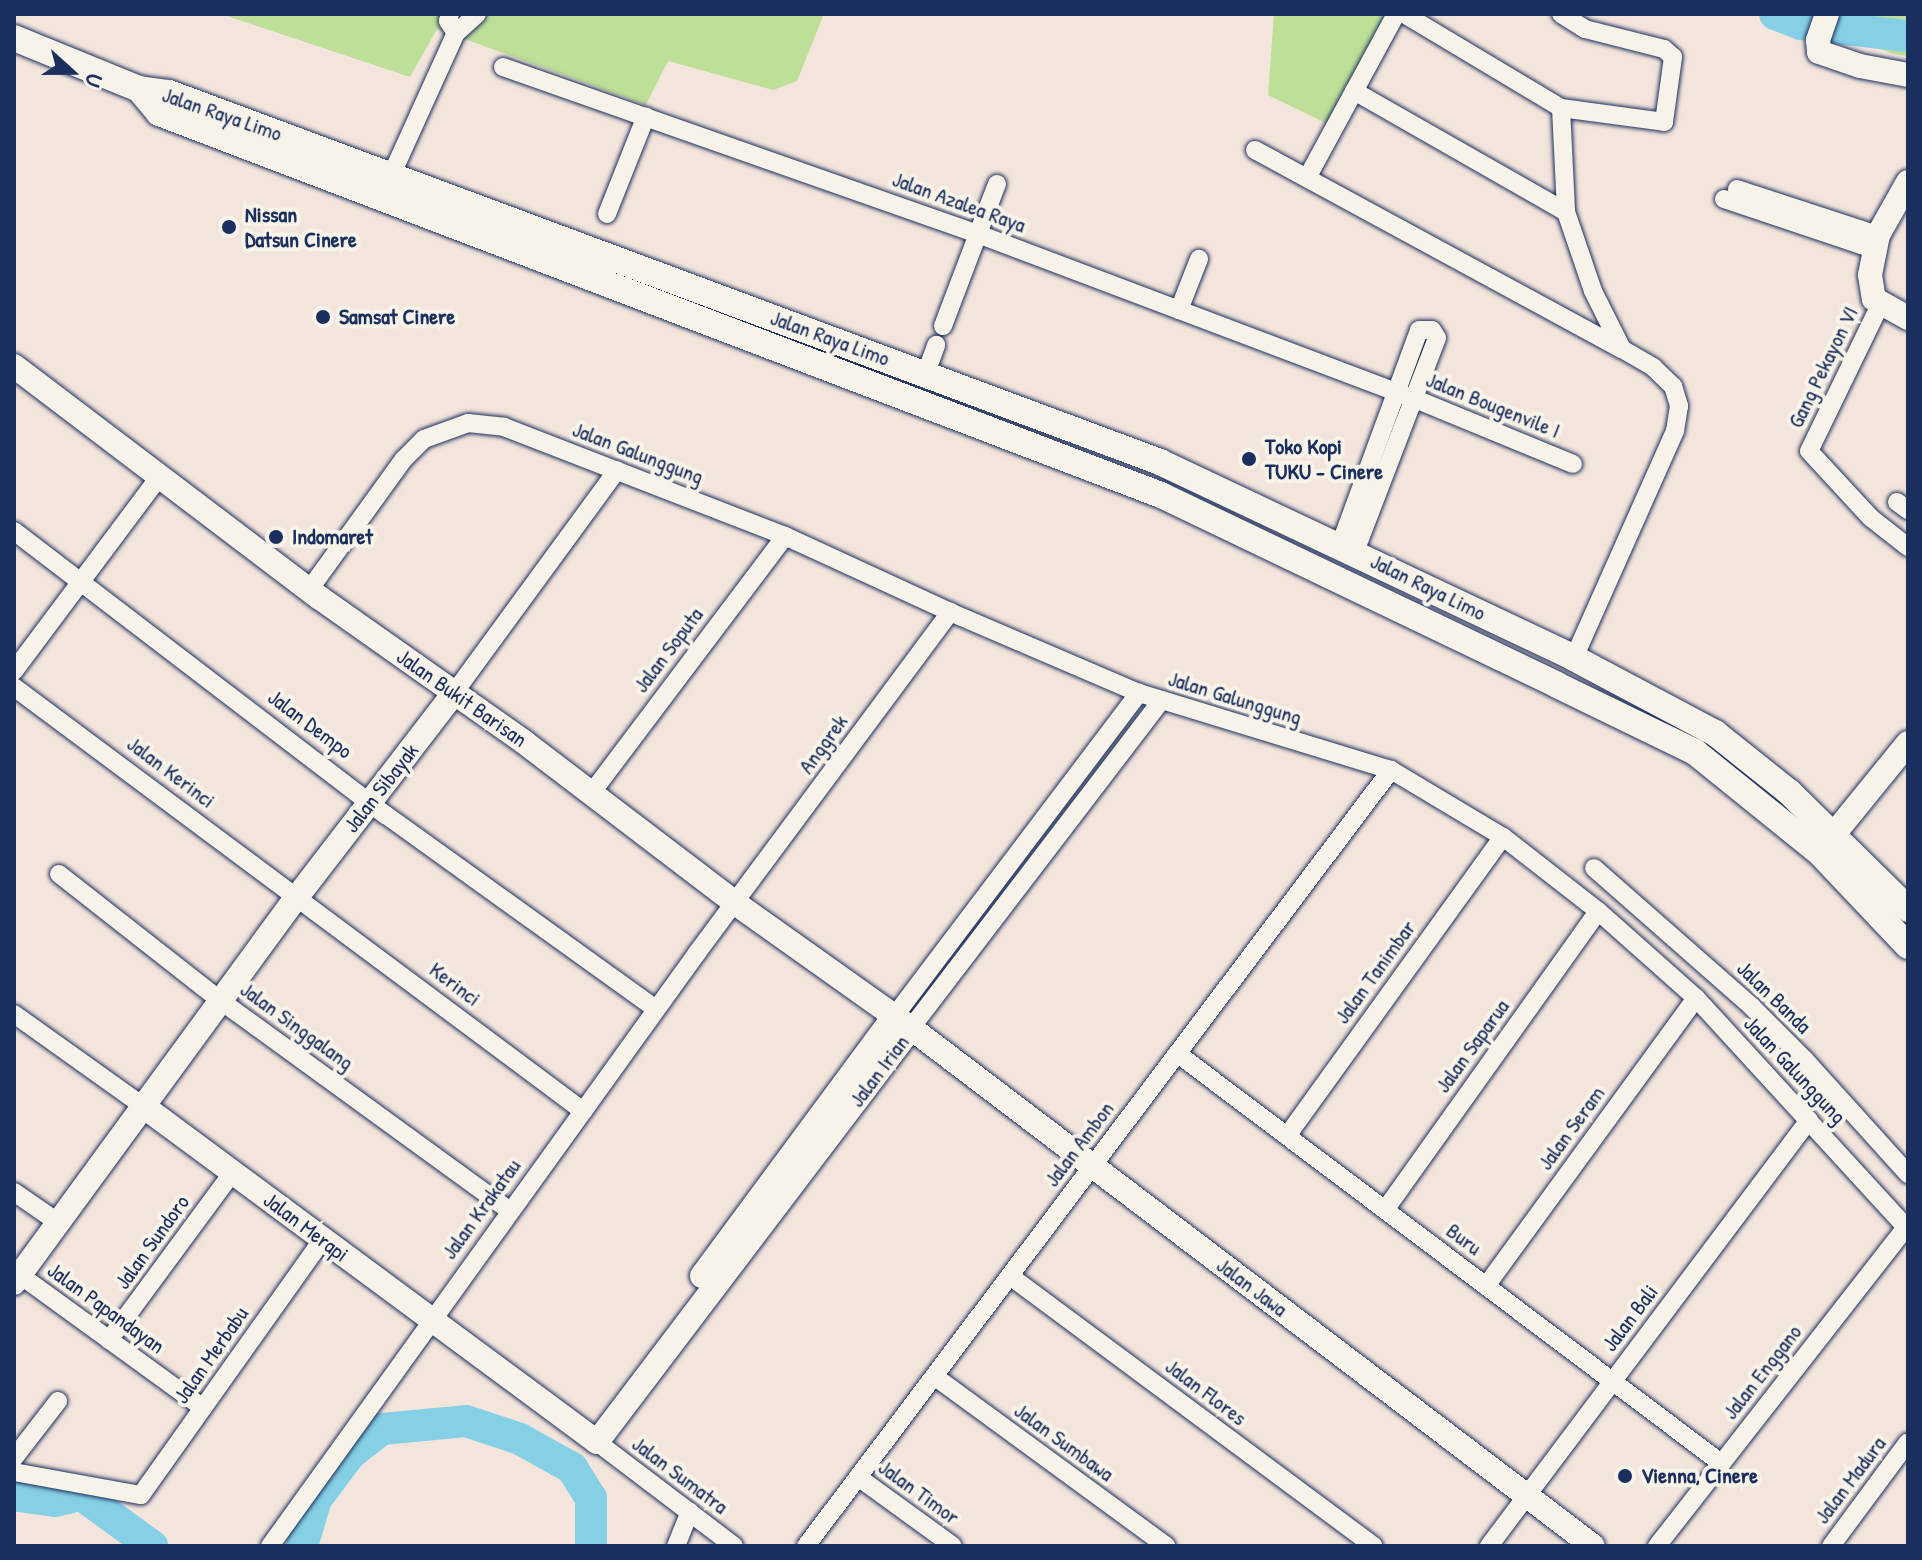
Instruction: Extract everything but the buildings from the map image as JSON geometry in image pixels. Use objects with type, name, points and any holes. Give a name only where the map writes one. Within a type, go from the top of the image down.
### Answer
[{"type":"main road","points":[[14,38],[139,89]]},
{"type":"main road","name":"Jalan Raya Limo","points":[[139,89],[169,93],[391,176],[436,205],[874,385],[1161,495],[1695,752],[1827,843],[1908,909]]},
{"type":"main road","name":"Jalan Raya Limo","points":[[139,89],[159,113],[926,373],[1160,462],[1574,658],[1715,733],[1789,792],[1908,946]]},
{"type":"main road","points":[[874,385],[885,359]]},
{"type":"street","points":[[450,14],[448,21],[456,33]]},
{"type":"street","points":[[391,176],[456,33],[477,14]]},
{"type":"street","points":[[1307,178],[1396,14]]},
{"type":"street","points":[[1404,14],[1561,108],[1664,122],[1673,57],[1664,49],[1585,29],[1561,14]]},
{"type":"street","points":[[1827,14],[1818,40],[1819,52],[1908,75]]},
{"type":"street","name":"Jalan Azalea Raya","points":[[503,67],[978,234],[1395,392]]},
{"type":"street","points":[[1354,91],[1566,212]]},
{"type":"street","points":[[1561,108],[1566,212],[1593,291],[1622,349]]},
{"type":"street","points":[[607,214],[646,116]]},
{"type":"street","points":[[1255,150],[1622,349],[1670,381],[1678,400],[1677,422],[1574,658]]},
{"type":"street","points":[[1908,182],[1876,242],[1871,292],[1880,305],[1908,318]]},
{"type":"street","points":[[943,326],[997,184]]},
{"type":"street","points":[[1731,194],[1876,242]]},
{"type":"street","points":[[1179,310],[1199,259]]},
{"type":"street","name":"Gang Pekayon VI","points":[[1880,305],[1809,451],[1871,518],[1908,547]]},
{"type":"street","points":[[1420,328],[1432,330],[1437,338],[1348,549],[1395,392],[1420,328]]},
{"type":"street","points":[[926,373],[936,345]]},
{"type":"street","name":"Jalan Bukit Barisan","points":[[14,366],[309,590],[902,1023]]},
{"type":"street","name":"Jalan Bougenvile I","points":[[1395,392],[1573,464]]},
{"type":"street","name":"Jalan Galunggung","points":[[309,590],[404,459],[424,439],[454,425],[504,427],[785,536],[950,612],[1139,693],[1391,770],[1503,837],[1598,911],[1696,998],[1907,1228]]},
{"type":"street","name":"Jalan Sibayak","points":[[17,1279],[297,897],[454,693],[617,470]]},
{"type":"street","points":[[14,671],[160,476]]},
{"type":"street","name":"Jalan Dempo","points":[[14,531],[370,801],[656,1009]]},
{"type":"street","name":"Jalan Soputa","points":[[590,795],[785,536]]},
{"type":"street","name":"Anggrek","points":[[735,903],[950,612]]},
{"type":"street","name":"Jalan Kerinci","points":[[14,687],[297,897]]},
{"type":"street","name":"Jalan Irian","points":[[591,1438],[902,1023],[1139,693]]},
{"type":"street","name":"Jalan Irian","points":[[902,1023],[1162,700]]},
{"type":"street","points":[[1827,843],[1908,743]]},
{"type":"street","name":"Jalan Ambon","points":[[806,1546],[1391,770]]},
{"type":"street","name":"Jalan Tanimbar","points":[[1287,1136],[1503,837]]},
{"type":"street","name":"Jalan Banda","points":[[1594,868],[1752,1007],[1805,1060],[1908,1174]]},
{"type":"street","name":"Jalan Singgalang","points":[[59,874],[221,1001],[510,1211]]},
{"type":"street","name":"Kerinci","points":[[297,897],[583,1111]]},
{"type":"street","name":"Jalan Krakatau","points":[[270,1546],[431,1319],[735,903]]},
{"type":"street","name":"Jalan Saparua","points":[[1385,1210],[1598,911]]},
{"type":"street","name":"Jalan Seram","points":[[1486,1286],[1696,998]]},
{"type":"street","name":"Jalan Merapi","points":[[14,1014],[591,1438]]},
{"type":"street","name":"Jalan Jawa","points":[[902,1023],[1593,1546]]},
{"type":"street","name":"Buru","points":[[1178,1054],[1721,1463]]},
{"type":"street","name":"Jalan Bali","points":[[1489,1546],[1809,1120]]},
{"type":"street","name":"Jalan Sundoro","points":[[109,1340],[233,1172]]},
{"type":"street","points":[[14,1192],[59,1223]]},
{"type":"street","name":"Jalan Enggano","points":[[1657,1546],[1907,1228]]},
{"type":"street","name":"Jalan Merbabu","points":[[14,1472],[137,1496],[144,1491],[323,1239]]},
{"type":"street","name":"Jalan Flores","points":[[1010,1276],[1374,1546]]},
{"type":"street","name":"Jalan Papandayan","points":[[17,1279],[203,1408]]},
{"type":"street","name":"Jalan Sumbawa","points":[[934,1376],[1166,1546]]},
{"type":"street","points":[[14,1458],[58,1401]]},
{"type":"street","name":"Jalan Sumatra","points":[[591,1438],[734,1546]]},
{"type":"street","name":"Jalan Madura","points":[[1831,1546],[1908,1442]]},
{"type":"street","name":"Jalan Timor","points":[[858,1477],[953,1546]]},
{"type":"street","points":[[676,1546],[690,1512]]},
{"type":"green space","points":[[221,14],[824,14],[797,81],[773,90],[668,61],[646,105],[437,29],[410,77]]},
{"type":"green space","points":[[1274,14],[1394,14],[1330,125],[1268,95]]},
{"type":"green space","points":[[1800,14],[1908,14],[1908,56],[1893,54]]},
{"type":"waterway","points":[[1775,14],[1801,24],[1908,36]]},
{"type":"waterway","points":[[302,1546],[316,1499],[350,1454],[382,1429],[466,1421],[520,1439],[572,1468],[591,1498],[591,1546]]},
{"type":"waterway","points":[[14,1492],[19,1496],[55,1501],[82,1495],[152,1546]]},
{"type":"place","name":"Nissan Datsun Cinere","points":[[229,227]]},
{"type":"place","name":"Samsat Cinere","points":[[323,317]]},
{"type":"place","name":"Toko Kopi TUKU - Cinere","points":[[1249,459]]},
{"type":"place","name":"Indomaret","points":[[276,537]]},
{"type":"place","name":"Vienna, Cinere","points":[[1625,1476]]}]
